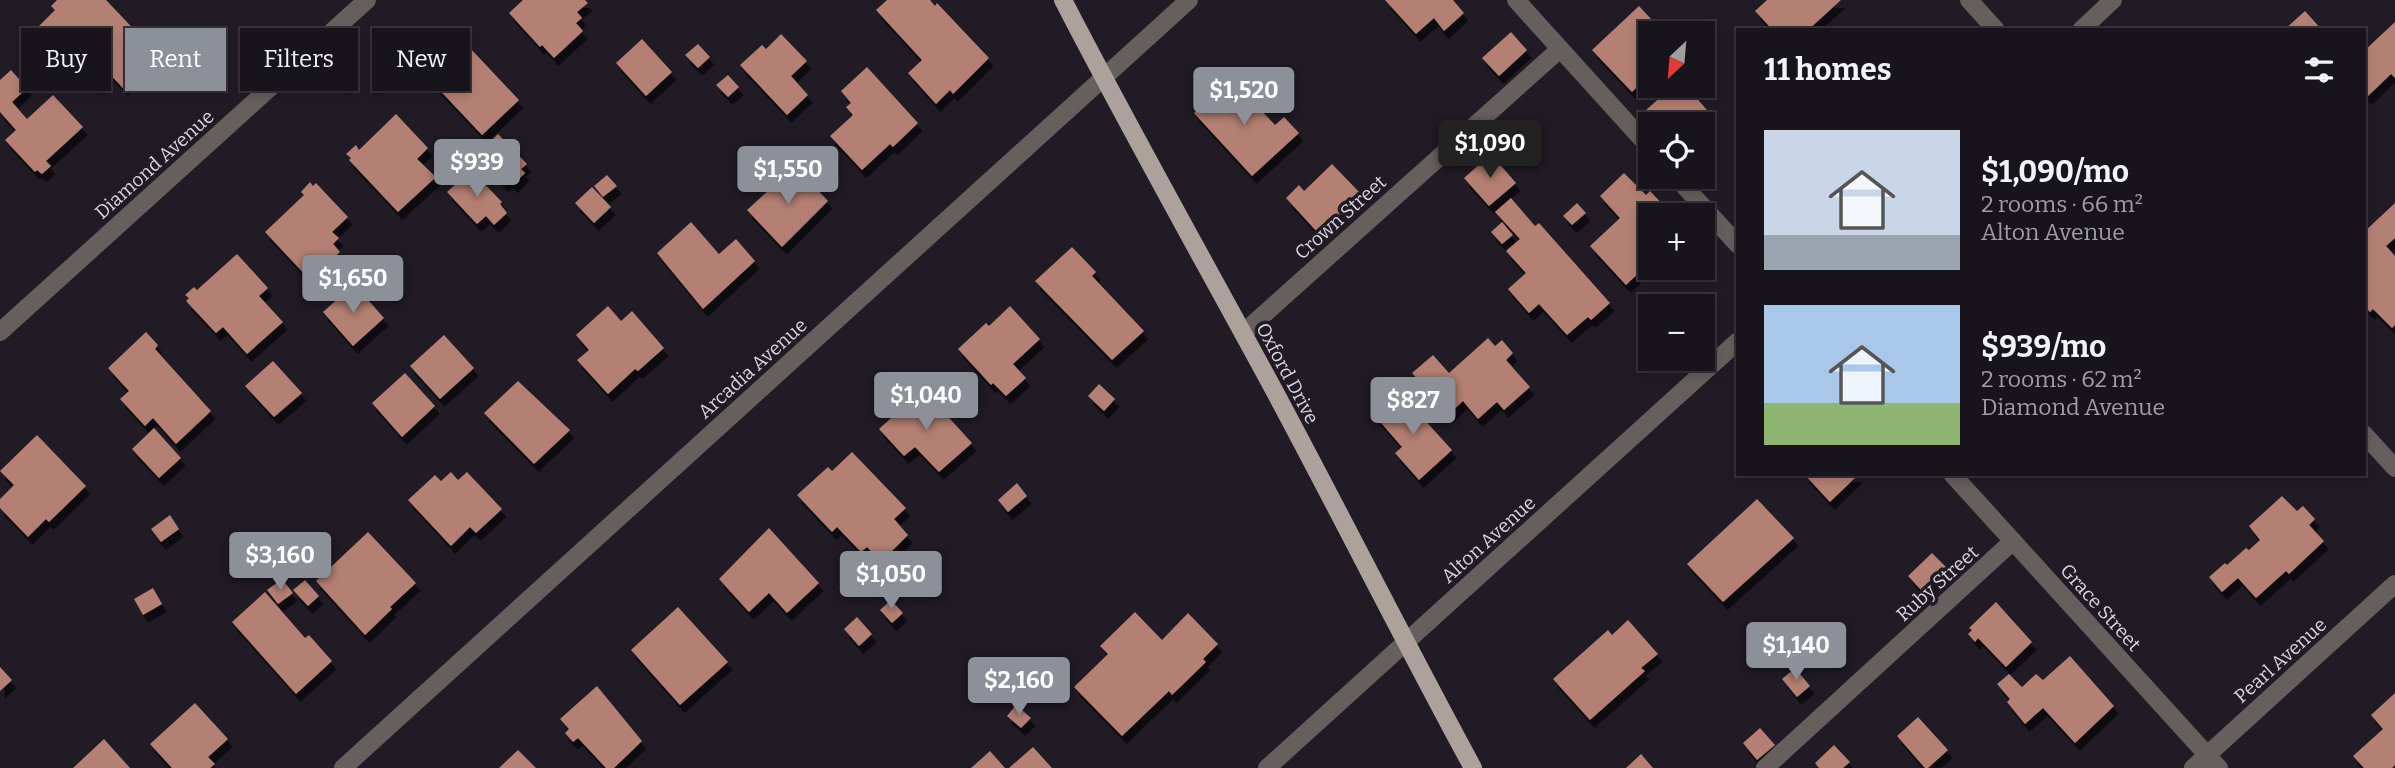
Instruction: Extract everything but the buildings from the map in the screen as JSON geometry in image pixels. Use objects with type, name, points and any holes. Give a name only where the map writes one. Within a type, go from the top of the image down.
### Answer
[{"type":"main road","name":"Oxford Drive","points":[[1063,0],[1473,768]]},
{"type":"street","name":"Diamond Avenue","points":[[0,332],[367,0]]},
{"type":"street","name":"Arcadia Avenue","points":[[343,768],[1189,0]]},
{"type":"street","points":[[1516,0],[1638,135]]},
{"type":"street","points":[[1969,0],[1994,28]]},
{"type":"street","points":[[2083,28],[2113,0]]},
{"type":"street","name":"Crown Street","points":[[1243,333],[1560,49]]},
{"type":"street","points":[[1687,189],[1736,243]]},
{"type":"street","name":"Alton Avenue","points":[[1267,768],[1736,343]]},
{"type":"street","points":[[2366,436],[2395,468]]},
{"type":"street","name":"Grace Street","points":[[1954,476],[2213,761]]},
{"type":"street","name":"Ruby Street","points":[[1765,768],[2013,541]]},
{"type":"street","name":"Pearl Avenue","points":[[2193,768],[2213,761],[2395,584]]}]
